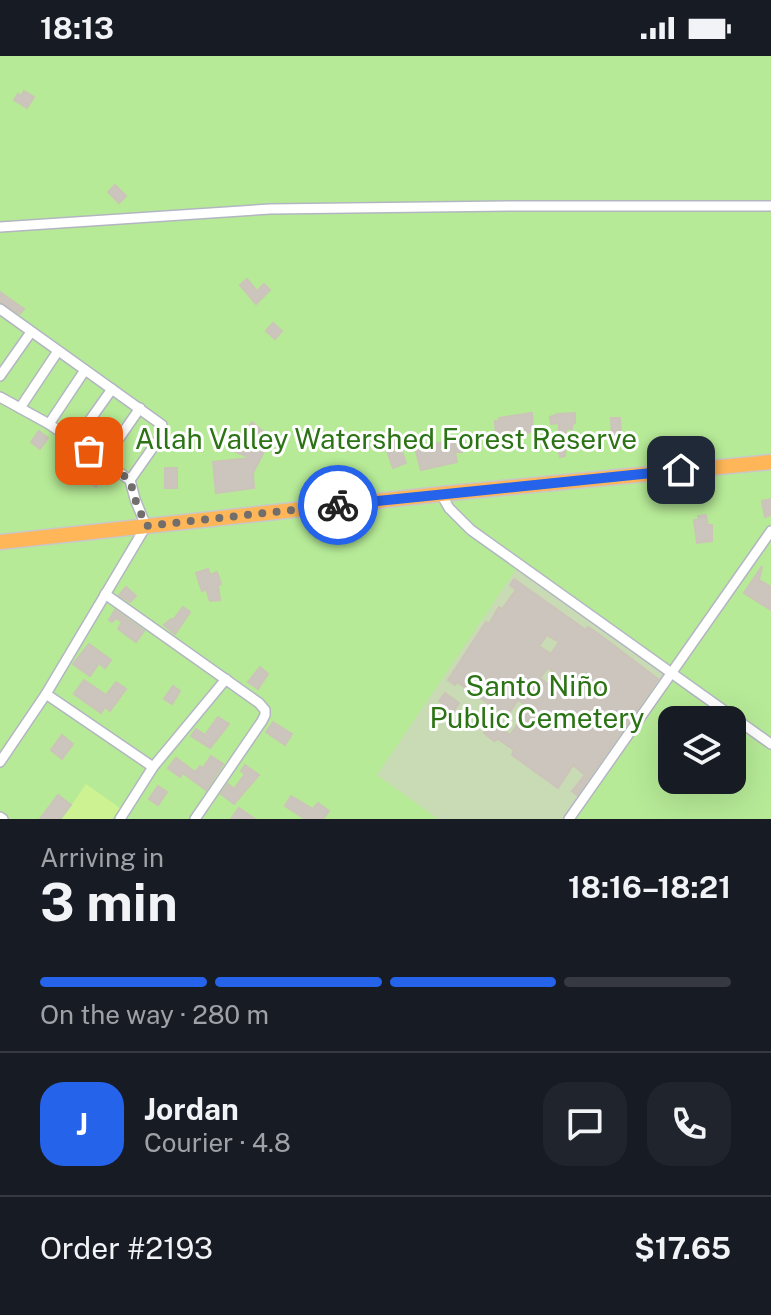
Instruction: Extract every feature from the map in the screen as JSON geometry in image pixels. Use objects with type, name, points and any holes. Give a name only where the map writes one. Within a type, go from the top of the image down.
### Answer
[{"type":"highway","points":[[0,542],[771,462]]},
{"type":"street","points":[[0,227],[270,209],[771,206]]},
{"type":"street","points":[[2,314],[162,425],[163,432],[130,480]]},
{"type":"street","points":[[0,376],[31,332]]},
{"type":"street","points":[[20,408],[58,351]]},
{"type":"street","points":[[49,424],[85,370]]},
{"type":"street","points":[[75,441],[112,389]]},
{"type":"street","points":[[0,397],[49,424],[130,480],[146,526],[46,694],[0,762]]},
{"type":"street","points":[[104,460],[140,408]]},
{"type":"street","points":[[441,494],[449,508],[471,530],[771,744]]},
{"type":"street","points":[[569,819],[771,531]]},
{"type":"street","points":[[105,594],[265,710],[265,715],[195,819]]},
{"type":"street","points":[[120,819],[153,767],[226,679]]},
{"type":"street","points":[[46,694],[153,767]]},
{"type":"green space","name":"Allah Valley Watershed Forest Reserve","points":[[0,56],[771,56],[771,819],[0,819]]},
{"type":"green space","name":"Santo Niño Public Cemetery","points":[[517,568],[667,674],[566,819],[438,819],[377,775]]},
{"type":"green space","points":[[86,784],[120,808],[112,819],[62,819]]},
{"type":"building","points":[[24,91],[34,97],[27,108],[14,100]]},
{"type":"building","points":[[115,185],[126,196],[119,203],[108,192]]},
{"type":"building","points":[[247,279],[257,291],[264,284],[270,290],[256,304],[240,285]]},
{"type":"building","points":[[0,292],[24,309],[20,314],[0,302]]},
{"type":"building","points":[[273,323],[282,331],[275,339],[266,331]]},
{"type":"building","points":[[532,413],[533,432],[510,431],[510,441],[496,442],[495,421]]},
{"type":"building","points":[[575,413],[572,429],[566,429],[565,456],[560,457],[559,423],[551,424],[550,417]]},
{"type":"building","points":[[611,418],[620,418],[621,435],[612,436]]},
{"type":"building","points":[[252,422],[271,438],[253,473],[254,488],[216,493],[213,462],[251,458],[231,450]]},
{"type":"building","points":[[39,431],[48,438],[40,449],[31,442]]},
{"type":"building","points":[[397,438],[406,463],[393,468],[384,442]]},
{"type":"building","points":[[461,440],[462,452],[455,452],[457,462],[421,470],[415,448]]},
{"type":"building","points":[[94,464],[106,472],[96,487],[84,479]]},
{"type":"building","points":[[165,468],[177,468],[177,488],[165,488]]},
{"type":"building","points":[[771,499],[771,515],[765,517],[762,501]]},
{"type":"building","points":[[706,515],[708,525],[712,525],[712,541],[697,543],[694,520]]},
{"type":"building","points":[[762,566],[759,580],[771,587],[771,610],[744,593]]},
{"type":"building","points":[[208,569],[210,575],[217,572],[221,584],[218,585],[220,600],[210,601],[206,589],[202,591],[196,573]]},
{"type":"building","points":[[514,579],[586,630],[588,627],[600,635],[658,679],[577,795],[572,791],[585,775],[573,765],[558,788],[512,755],[514,750],[498,739],[494,741],[479,725],[483,720],[490,725],[492,722],[510,735],[527,706],[518,700],[507,716],[457,682],[455,685],[448,680],[486,622],[489,624],[499,607],[502,609],[516,590],[510,585]],"holes":[[[547,635],[559,642],[551,654],[539,646]],[[548,668],[560,676],[552,687],[540,678]]]},
{"type":"building","points":[[126,587],[136,596],[130,602],[119,595]]},
{"type":"building","points":[[183,607],[190,612],[175,634],[164,625],[173,620]]},
{"type":"building","points":[[115,610],[144,631],[136,642],[118,629],[122,622],[116,618],[112,622],[109,620]]},
{"type":"building","points":[[89,644],[111,660],[105,668],[99,663],[90,676],[73,664]]},
{"type":"building","points":[[260,667],[268,674],[258,689],[248,682]]},
{"type":"building","points":[[84,680],[106,695],[116,682],[126,689],[110,711],[105,707],[101,713],[74,694]]},
{"type":"building","points":[[173,686],[180,691],[172,704],[164,699]]},
{"type":"building","points":[[445,693],[459,703],[453,712],[439,701]]},
{"type":"building","points":[[218,717],[229,724],[210,748],[191,736],[196,729],[205,735]]},
{"type":"building","points":[[273,722],[292,734],[285,745],[266,732]]},
{"type":"building","points":[[62,735],[73,744],[62,759],[51,750]]},
{"type":"building","points":[[211,756],[223,764],[206,790],[183,773],[180,777],[168,768],[176,758],[195,772],[200,766],[203,768]]},
{"type":"building","points":[[245,765],[259,775],[234,804],[221,794],[228,784],[234,789],[245,774],[241,771]]},
{"type":"building","points":[[158,786],[167,792],[158,805],[149,799]]},
{"type":"building","points":[[58,795],[71,805],[60,819],[40,819]]},
{"type":"building","points":[[291,796],[313,809],[318,803],[329,811],[323,819],[305,819],[285,806]]},
{"type":"building","points":[[239,808],[255,819],[231,819]]},
{"type":"way so far","points":[[89,451],[130,480],[146,526],[338,505]]},
{"type":"route","points":[[338,505],[681,470]]}]
